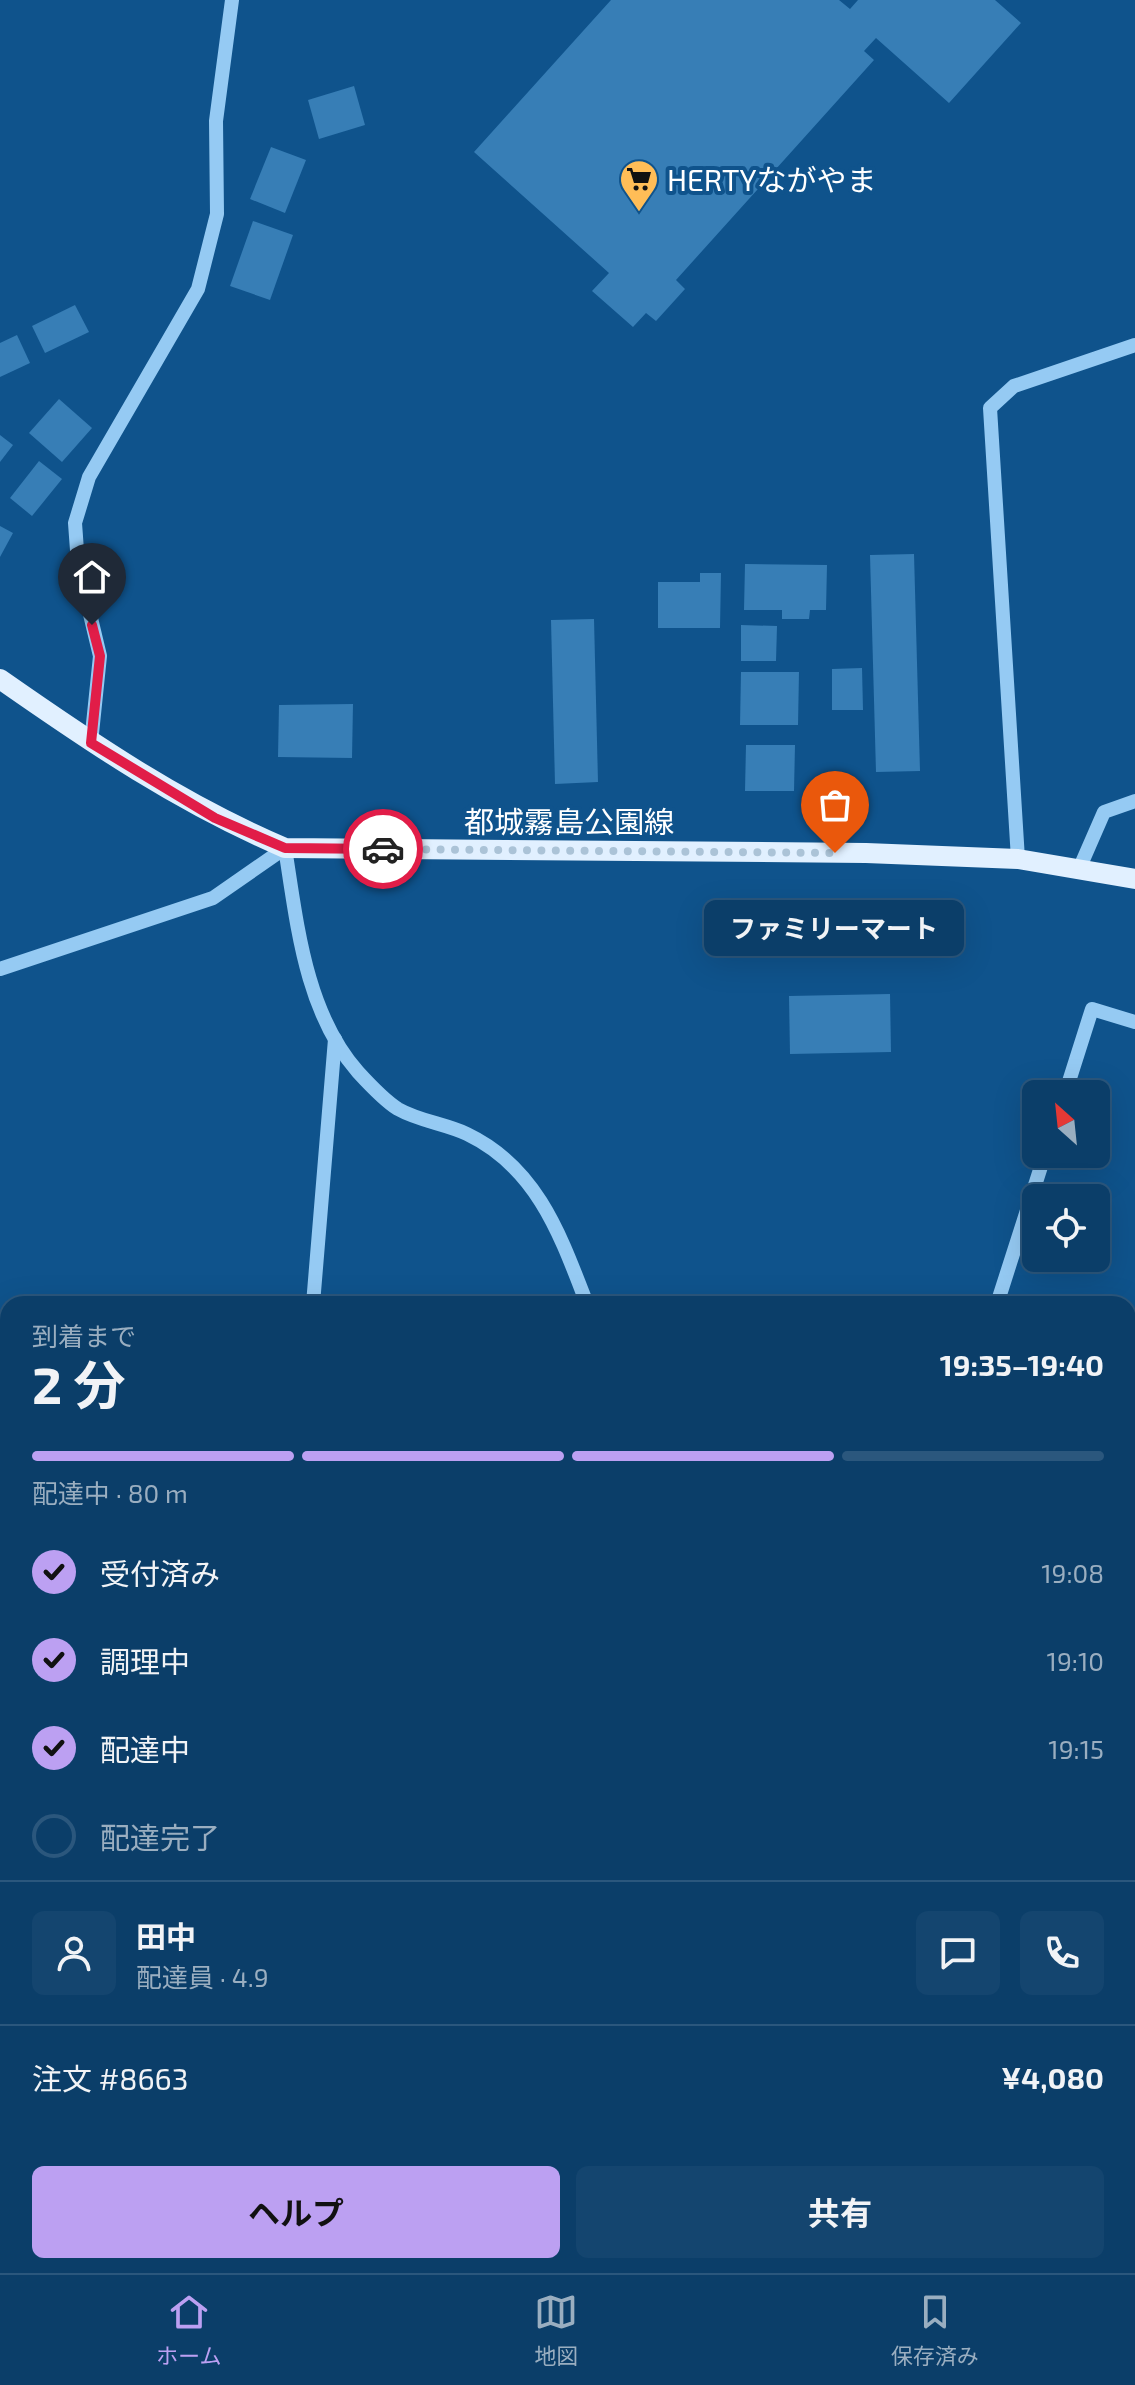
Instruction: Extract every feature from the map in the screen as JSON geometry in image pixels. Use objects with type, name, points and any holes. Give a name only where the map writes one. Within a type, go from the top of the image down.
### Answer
[{"type":"main road","name":"都城霧島公園線","points":[[0,679],[91,743],[215,818],[285,848],[866,853],[1018,859],[1080,867],[1135,879]]},
{"type":"street","points":[[91,743],[100,656],[78,564],[75,523],[89,477],[198,289],[217,214],[216,121],[232,0]]},
{"type":"street","points":[[1018,859],[990,408],[1014,386],[1135,345]]},
{"type":"street","points":[[1080,867],[1104,812],[1135,801]]},
{"type":"street","points":[[0,969],[213,898],[285,848],[297,925],[313,991],[335,1039],[358,1071],[398,1109],[470,1135],[520,1173],[552,1215],[584,1296]]},
{"type":"street","points":[[1069,1080],[1092,1009],[1135,1022]]},
{"type":"street","points":[[314,1296],[335,1039]]},
{"type":"street","points":[[1000,1296],[1041,1168]]},
{"type":"building","name":"HERTYながやま","points":[[611,0],[839,0],[850,9],[858,0],[995,0],[1021,23],[949,103],[876,38],[864,51],[874,60],[676,280],[685,289],[656,321],[646,313],[633,327],[592,291],[609,273],[474,152]]},
{"type":"building","points":[[354,86],[365,125],[319,139],[308,100]]},
{"type":"building","points":[[271,147],[306,160],[285,213],[250,199]]},
{"type":"building","points":[[253,221],[293,235],[270,300],[230,286]]},
{"type":"building","points":[[75,305],[89,332],[45,353],[32,326]]},
{"type":"building","points":[[17,335],[30,363],[0,377],[0,343]]},
{"type":"building","points":[[59,399],[92,428],[62,462],[29,433]]},
{"type":"building","points":[[0,435],[13,445],[0,462]]},
{"type":"building","points":[[39,461],[62,479],[32,516],[10,498]]},
{"type":"building","points":[[0,526],[13,533],[0,557]]},
{"type":"building","points":[[914,554],[920,771],[876,772],[870,555]]},
{"type":"building","points":[[745,564],[827,565],[826,610],[810,610],[809,619],[782,619],[782,610],[744,610]]},
{"type":"building","points":[[700,573],[721,573],[720,628],[658,628],[658,582],[700,582]]},
{"type":"building","points":[[594,619],[598,782],[555,784],[551,620]]},
{"type":"building","points":[[741,625],[777,626],[776,661],[741,661]]},
{"type":"building","points":[[862,668],[863,710],[832,710],[832,669]]},
{"type":"building","points":[[741,672],[799,672],[798,725],[740,725]]},
{"type":"building","points":[[353,704],[352,758],[278,757],[279,705]]},
{"type":"building","points":[[746,745],[795,745],[794,791],[745,791]]},
{"type":"building","points":[[890,994],[891,1052],[790,1054],[789,996]]},
{"type":"way so far","points":[[383,849],[835,853]]},
{"type":"place","name":"HERTYながやま","points":[[639,213]]},
{"type":"place","name":"ファミリーマート","points":[[835,853]]},
{"type":"route","points":[[92,625],[100,656],[91,743],[215,818],[285,848],[383,849]]}]
